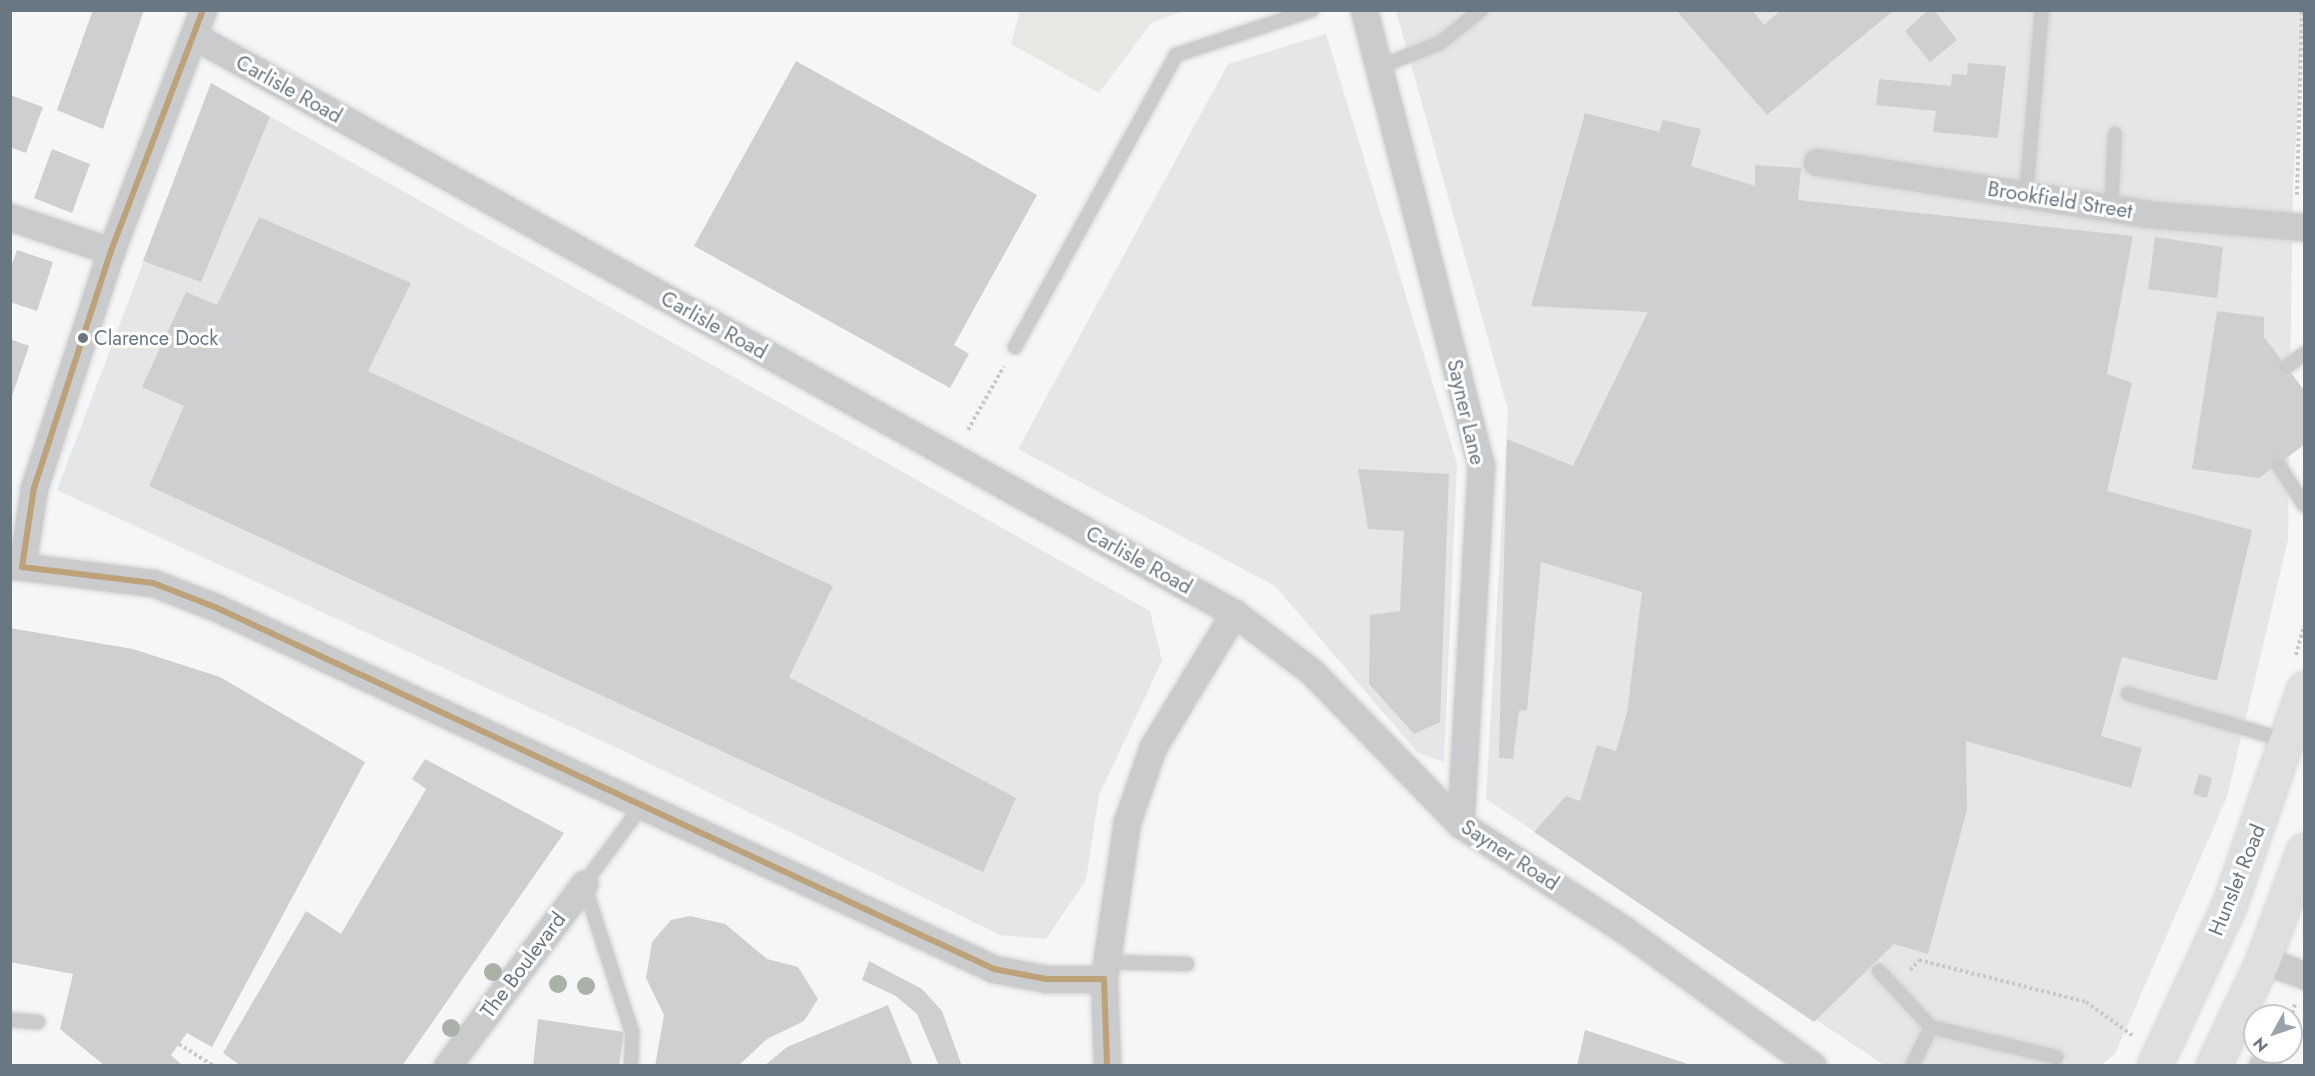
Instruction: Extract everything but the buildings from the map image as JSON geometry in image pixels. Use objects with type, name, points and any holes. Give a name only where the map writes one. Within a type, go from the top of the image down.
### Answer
[{"type":"main road","name":"Hunslet Road","points":[[2148,1054],[2229,905],[2290,742],[2304,689]]},
{"type":"main road","points":[[2213,1065],[2263,960],[2304,850]]},
{"type":"street","points":[[203,10],[111,251],[34,488],[16,566],[163,587],[643,804],[993,969],[1046,979],[1105,970]]},
{"type":"street","name":"Sayner Lane","points":[[1364,10],[1481,465],[1460,824]]},
{"type":"street","name":"Carlisle Road","points":[[194,36],[1234,613]]},
{"type":"street","name":"Brookfield Street","points":[[1817,162],[2111,208],[2304,227]]},
{"type":"street","points":[[10,217],[111,251]]},
{"type":"street","points":[[1107,1065],[1105,970],[1127,822],[1153,747],[1234,613]]},
{"type":"street","name":"Sayner Road","points":[[1234,613],[1312,672],[1460,824],[1623,929],[1813,1065]]},
{"type":"street","name":"The Boulevard","points":[[447,1065],[592,874]]},
{"type":"street","points":[[2263,960],[2304,975]]},
{"type":"lane","points":[[1015,347],[1176,55],[1312,10]]},
{"type":"lane","points":[[1379,67],[1440,43],[1481,10]]},
{"type":"lane","points":[[2026,195],[2042,10]]},
{"type":"lane","points":[[2111,208],[2115,134]]},
{"type":"lane","points":[[2286,367],[2304,354]]},
{"type":"lane","points":[[2278,465],[2304,505]]},
{"type":"lane","points":[[2128,694],[2290,742]]},
{"type":"lane","points":[[631,1065],[632,1032],[592,874],[643,804]]},
{"type":"lane","points":[[1105,970],[1187,964]]},
{"type":"lane","points":[[1879,971],[1931,1028],[2056,1057]]},
{"type":"lane","points":[[10,1020],[38,1022]]},
{"type":"lane","points":[[1912,1065],[1931,1028]]},
{"type":"path","points":[[2302,10],[2294,183],[2304,227]]},
{"type":"path","points":[[953,457],[1015,347]]},
{"type":"path","points":[[1894,986],[1919,960],[2086,1002],[2148,1054]]},
{"type":"path","points":[[179,1044],[214,1065]]},
{"type":"shaded area","points":[[1020,10],[1185,11],[1151,23],[1099,93],[1011,44]]},
{"type":"shaded area","points":[[1396,11],[2304,11],[2293,187],[2288,540],[2227,797],[2115,1054],[2101,1065],[1884,1065],[1486,799],[1508,410]]},
{"type":"shaded area","points":[[1326,34],[1457,463],[1444,762],[1418,753],[1275,586],[1018,449],[1228,64]]},
{"type":"shaded area","points":[[211,83],[1150,611],[1162,661],[1099,795],[1086,880],[1046,939],[1000,935],[632,755],[57,490]]},
{"type":"transit line","points":[[22,567],[34,488],[111,251],[203,10]]},
{"type":"transit line","points":[[22,567],[153,583],[215,607],[994,969],[1046,979],[1104,979]]},
{"type":"transit line","points":[[1104,979],[1107,1066]]},
{"type":"place","name":"Clarence Dock","points":[[83,338]]}]
